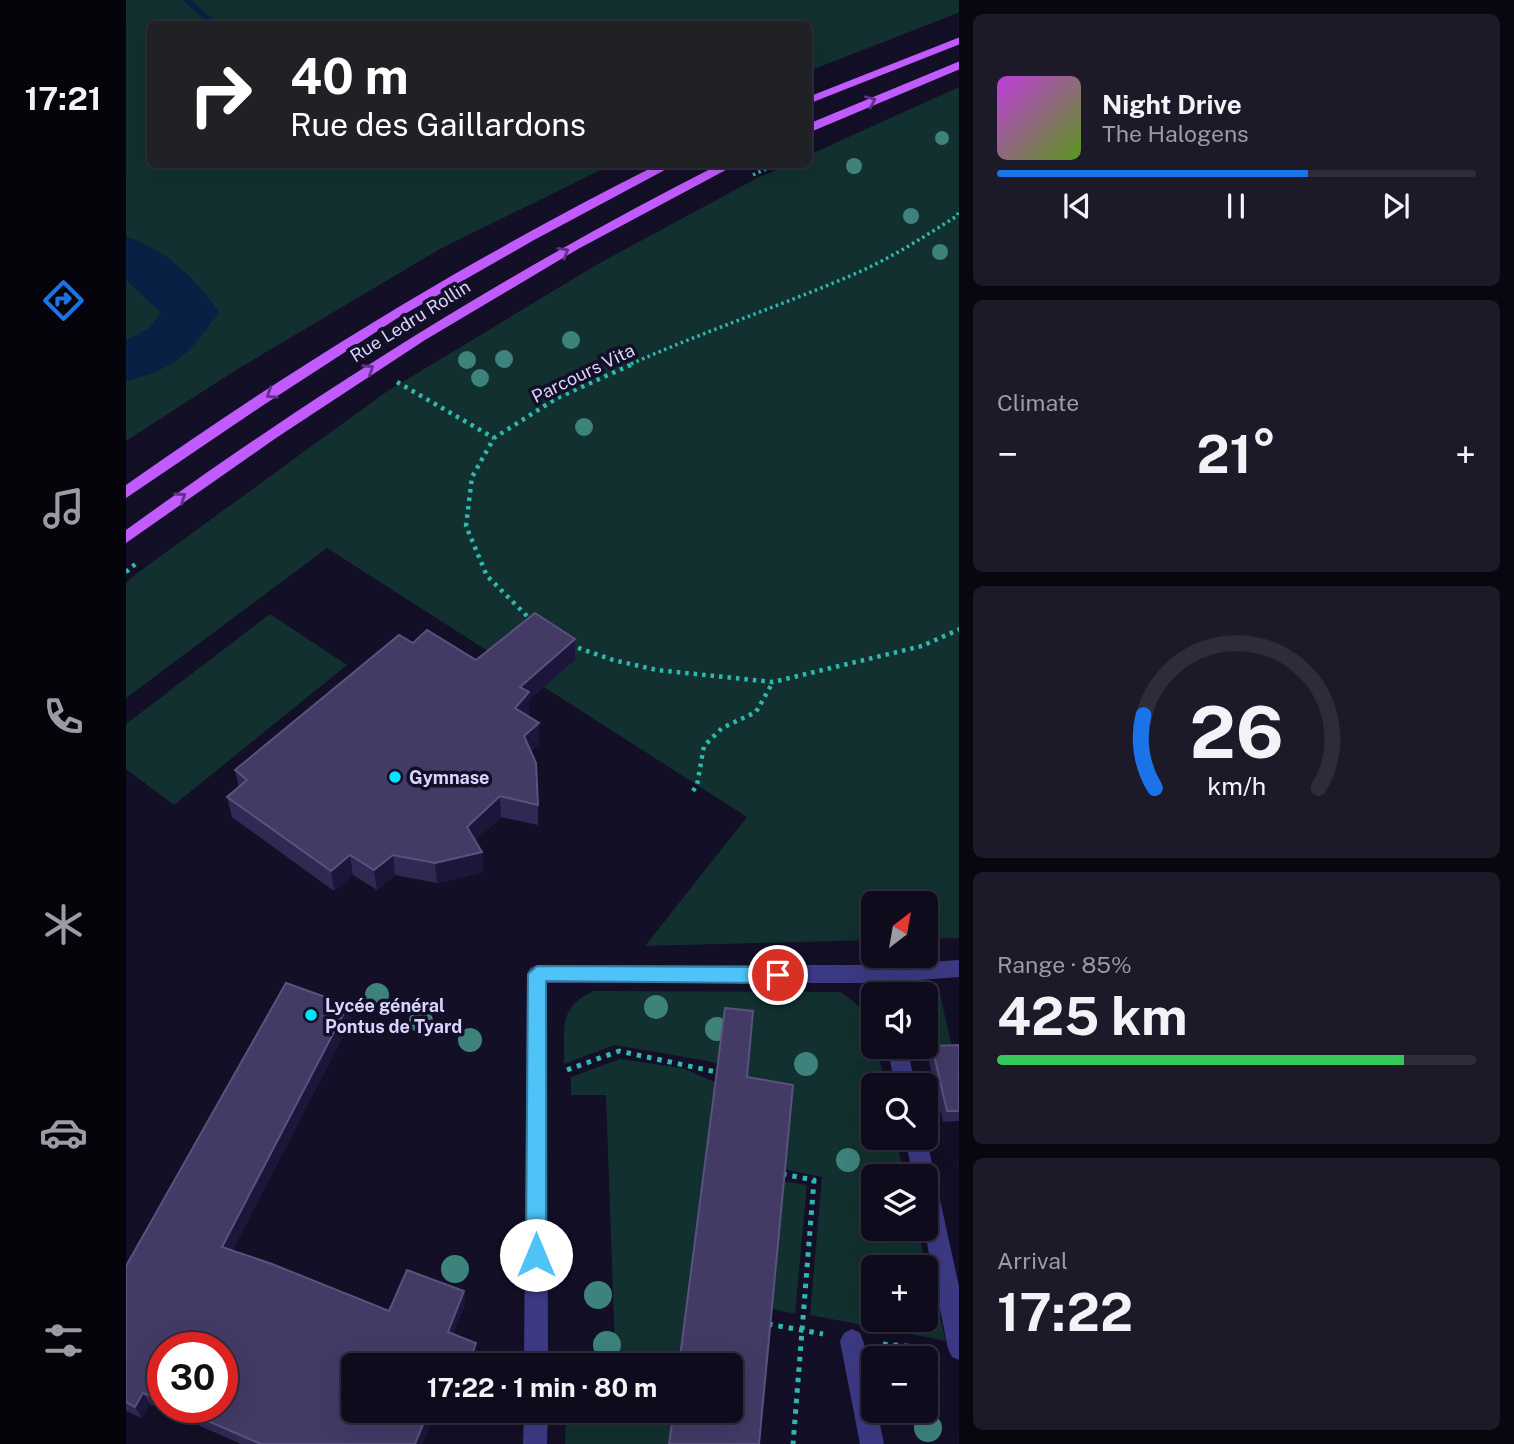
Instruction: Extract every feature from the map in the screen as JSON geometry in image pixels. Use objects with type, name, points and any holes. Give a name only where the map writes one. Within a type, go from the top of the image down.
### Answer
[{"type":"main road","points":[[812,99],[959,40]]},
{"type":"main road","points":[[812,127],[959,64]]},
{"type":"main road","name":"Rue Ledru Rollin","points":[[126,493],[238,415],[439,288],[663,168]]},
{"type":"main road","name":"Rue Ledru Rollin","points":[[126,537],[303,414],[473,304],[569,249],[724,168]]},
{"type":"street","points":[[893,982],[959,968]]},
{"type":"street","points":[[536,1353],[537,974],[861,983]]},
{"type":"street","points":[[937,1241],[959,1349]]},
{"type":"street","points":[[852,1341],[872,1444]]},
{"type":"street","points":[[536,1423],[536,1444]]},
{"type":"path","name":"Parcours Vita","points":[[544,629],[523,615],[487,576],[466,526],[472,477],[494,438],[557,398],[680,342],[851,276],[901,251],[958,217],[959,209]]},
{"type":"path","points":[[393,380],[494,438]]},
{"type":"path","points":[[565,643],[613,660],[657,670],[773,682],[922,646],[959,629]]},
{"type":"path","points":[[693,791],[704,746],[722,729],[757,712],[773,682]]},
{"type":"path","points":[[537,1091],[559,1072],[619,1051],[678,1061],[730,1075]]},
{"type":"path","points":[[782,1174],[814,1181],[793,1444]]},
{"type":"green space","points":[[126,0],[959,0],[959,12],[812,70],[812,21],[147,21],[147,168],[605,168],[440,249],[236,370],[126,441],[126,375],[170,354],[208,315],[197,298],[126,237]]},
{"type":"green space","points":[[959,87],[959,938],[938,939],[938,891],[861,891],[861,940],[645,946],[747,817],[327,548],[126,698],[126,583],[136,574],[386,392],[598,264],[757,178],[781,168],[812,168],[812,154]]},
{"type":"green space","points":[[126,271],[174,310],[156,331],[126,347]]},
{"type":"green space","points":[[270,614],[347,665],[174,805],[126,769],[126,724]]},
{"type":"green space","points":[[939,989],[954,1057],[938,1057]]},
{"type":"green space","points":[[594,991],[840,992],[854,1002],[861,1009],[861,1059],[880,1059],[882,1073],[861,1073],[861,1150],[899,1150],[901,1164],[861,1164],[861,1241],[920,1241],[924,1255],[861,1255],[861,1325],[810,1315],[822,1177],[783,1169],[743,1096],[747,1074],[708,1061],[614,1045],[564,1064],[564,1030],[574,1004]]},
{"type":"green space","points":[[620,1059],[682,1068],[715,1082],[681,1353],[609,1353],[615,1351],[606,1095],[571,1095],[571,1077]]},
{"type":"green space","points":[[782,1181],[807,1185],[795,1314],[769,1308]]},
{"type":"green space","points":[[938,1310],[946,1341],[899,1332],[938,1332]]},
{"type":"green space","points":[[566,1423],[671,1423],[668,1444],[565,1444]]},
{"type":"building","name":"Gymnase","points":[[535,613],[575,639],[520,687],[529,692],[515,708],[539,723],[524,736],[536,763],[538,805],[500,796],[467,827],[482,852],[435,863],[393,855],[374,870],[350,855],[331,871],[227,797],[247,780],[235,770],[399,635],[413,643],[427,630],[476,660]]},
{"type":"building","points":[[286,983],[348,1005],[222,1247],[389,1311],[407,1270],[464,1291],[448,1332],[476,1343],[472,1353],[341,1353],[341,1423],[424,1423],[415,1444],[261,1444],[213,1423],[238,1423],[238,1332],[147,1332],[147,1395],[143,1393],[135,1407],[126,1402],[126,1266]]},
{"type":"building","points":[[725,1008],[753,1011],[747,1077],[793,1085],[759,1444],[669,1444],[672,1423],[743,1423],[743,1353],[681,1353]]},
{"type":"building","points":[[959,1045],[959,1111],[947,1111],[935,1059],[938,1059],[938,1046]]},
{"type":"waterway","points":[[186,0],[210,21]]},
{"type":"waterway","points":[[126,253],[167,286],[191,312],[168,342],[126,363]]},
{"type":"place","name":"Gymnase","points":[[395,777]]},
{"type":"place","name":"Lycée général Pontus de Tyard","points":[[311,1015]]},
{"type":"route","points":[[536,1255],[537,974],[778,975]]}]
